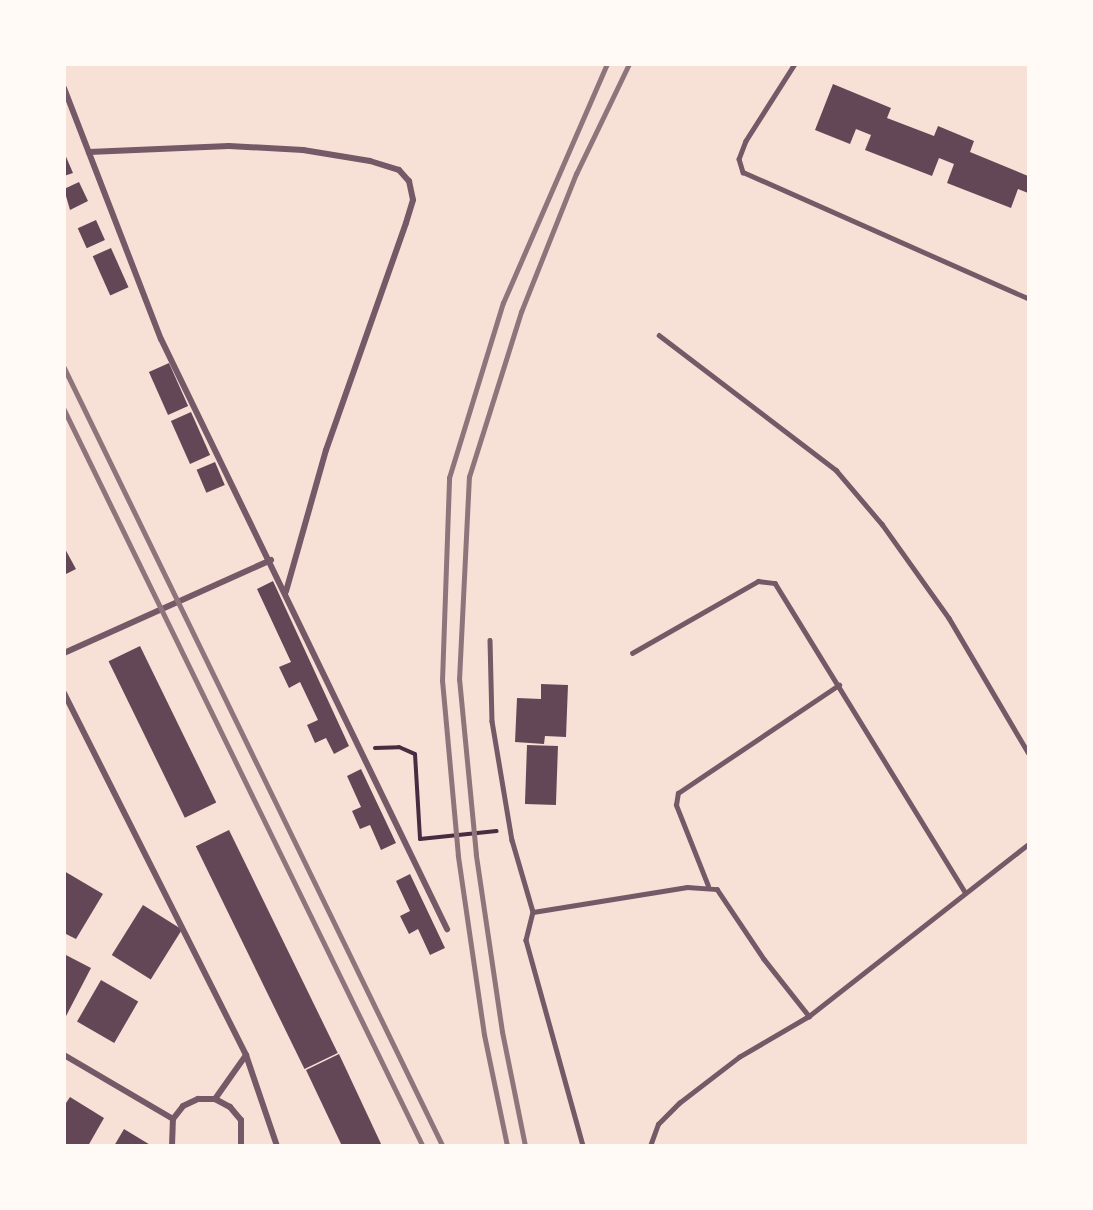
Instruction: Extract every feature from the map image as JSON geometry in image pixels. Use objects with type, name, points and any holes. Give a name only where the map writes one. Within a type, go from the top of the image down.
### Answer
[{"type":"street","points":[[64,88],[161,339],[271,560],[447,929]]},
{"type":"street","points":[[89,152],[229,146],[303,150],[370,161],[399,170],[409,181],[413,200],[326,450],[286,591]]},
{"type":"street","points":[[64,653],[271,560]]},
{"type":"street","points":[[64,693],[246,1055],[277,1146]]},
{"type":"street","points":[[64,1055],[173,1119]]},
{"type":"street","points":[[216,1099],[246,1055]]},
{"type":"street","points":[[172,1146],[173,1119],[183,1106],[198,1099],[216,1099],[230,1107],[240,1120],[241,1146]]},
{"type":"lane","points":[[795,64],[746,141],[739,159],[743,172],[1029,298]]},
{"type":"lane","points":[[659,335],[836,470],[882,524],[949,618],[1029,752]]},
{"type":"lane","points":[[632,653],[758,581],[769,580],[782,592],[965,892]]},
{"type":"lane","points":[[490,640],[492,721],[512,840],[533,912],[526,940],[583,1146]]},
{"type":"lane","points":[[708,886],[676,805],[678,793],[839,685]]},
{"type":"lane","points":[[650,1146],[658,1124],[679,1103],[740,1057],[809,1016],[1029,844]]},
{"type":"lane","points":[[533,912],[708,886],[717,889],[764,959],[809,1016]]},
{"type":"path","points":[[362,750],[410,749],[415,754],[420,839],[501,831]]},
{"type":"building","points":[[833,84],[891,108],[887,118],[934,136],[938,126],[974,141],[970,152],[1028,176],[1028,193],[1018,189],[1011,208],[947,183],[954,164],[939,158],[932,176],[865,150],[871,135],[856,129],[850,144],[815,130]]},
{"type":"building","points":[[64,152],[73,173],[64,176]]},
{"type":"building","points":[[79,182],[88,201],[70,210],[64,189]]},
{"type":"building","points":[[96,220],[105,240],[87,248],[78,228]]},
{"type":"building","points":[[111,248],[128,287],[110,295],[93,256]]},
{"type":"building","points":[[169,363],[188,406],[168,415],[149,372]]},
{"type":"building","points":[[191,412],[210,455],[190,464],[171,421]]},
{"type":"building","points":[[215,462],[225,485],[206,493],[197,470]]},
{"type":"building","points":[[64,547],[76,569],[64,575]]},
{"type":"building","points":[[273,581],[349,746],[334,754],[326,738],[315,743],[307,725],[318,720],[300,682],[289,688],[279,667],[291,662],[257,589]]},
{"type":"building","points":[[140,646],[216,802],[185,818],[109,661]]},
{"type":"building","points":[[541,684],[568,685],[566,737],[545,736],[544,744],[515,742],[517,698],[541,699]]},
{"type":"building","points":[[527,745],[558,746],[556,805],[525,804]]},
{"type":"building","points":[[361,769],[396,843],[381,850],[370,825],[360,829],[352,811],[361,807],[347,776]]},
{"type":"building","points":[[229,830],[338,1053],[304,1069],[196,846]]},
{"type":"building","points":[[64,871],[103,894],[76,939],[64,933]]},
{"type":"building","points":[[410,874],[445,948],[430,955],[418,929],[409,934],[400,916],[410,911],[396,881]]},
{"type":"building","points":[[143,905],[182,929],[151,979],[112,955]]},
{"type":"building","points":[[64,954],[91,968],[64,1020]]},
{"type":"building","points":[[101,980],[138,1002],[114,1043],[77,1022]]},
{"type":"building","points":[[339,1054],[382,1146],[342,1146],[306,1070]]},
{"type":"building","points":[[70,1097],[104,1118],[88,1146],[64,1146],[64,1106]]},
{"type":"building","points":[[124,1129],[152,1146],[114,1146]]},
{"type":"railway","points":[[507,1146],[484,1035],[458,856],[442,681],[449,478],[503,303],[607,64]]},
{"type":"railway","points":[[525,1146],[502,1032],[476,855],[459,680],[469,477],[521,312],[576,174],[629,64]]},
{"type":"railway","points":[[64,367],[443,1146]]},
{"type":"railway","points":[[64,409],[423,1146]]}]
